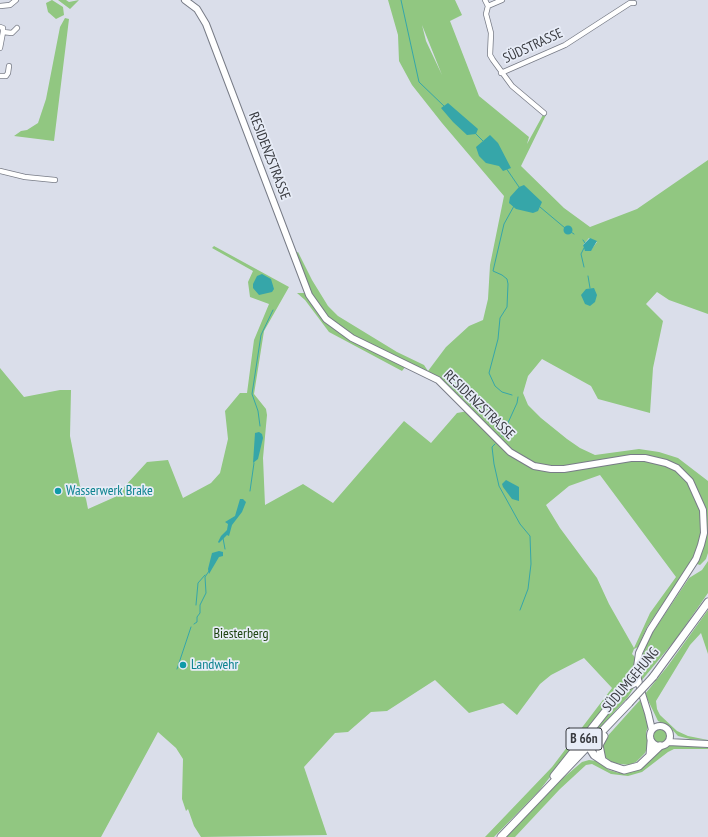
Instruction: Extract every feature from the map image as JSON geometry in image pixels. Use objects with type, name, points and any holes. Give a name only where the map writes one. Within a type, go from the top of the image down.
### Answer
[{"type":"main road","name":"RESIDENZSTRASSE","points":[[185,0],[197,9],[206,24],[309,294],[326,319],[352,338],[438,380],[510,452],[534,466],[551,469],[631,458],[645,458],[666,463],[677,468],[690,481],[699,497],[703,510],[704,533],[701,545],[696,559],[644,640],[639,653],[637,667],[638,681],[652,730]]},
{"type":"main road","name":"SÜDUMGEHUNG","points":[[501,837],[589,747],[652,677],[708,602]]},
{"type":"main road","name":"B 66n","points":[[534,802],[624,688],[638,681]]},
{"type":"main road","name":"RESIDENZSTRASSE","points":[[648,713],[660,726]]},
{"type":"main road","name":"B 66n","points":[[600,758],[599,745],[615,719]]},
{"type":"main road","points":[[650,755],[650,736],[652,730],[660,726],[665,728],[673,737],[689,743]]},
{"type":"main road","points":[[668,742],[669,733]]},
{"type":"main road","points":[[651,742],[660,746],[668,742],[708,744]]},
{"type":"main road","name":"B 66n","points":[[589,747],[591,752],[613,767],[632,769],[642,763],[660,746]]},
{"type":"main road","name":"B 66n","points":[[571,765],[580,759],[600,758]]},
{"type":"street","points":[[0,6],[10,5],[16,0]]},
{"type":"street","points":[[485,0],[488,6],[486,14],[491,33],[490,55],[501,73],[512,86],[544,113]]},
{"type":"street","points":[[488,6],[502,0]]},
{"type":"street","name":"SÜDSTRASSE","points":[[501,73],[565,45],[630,3],[634,3]]},
{"type":"street","points":[[0,48],[2,29],[12,33],[17,28]]},
{"type":"street","points":[[0,76],[6,76],[9,66]]},
{"type":"street","points":[[0,170],[25,176],[55,180]]},
{"type":"green space","points":[[52,0],[63,7],[64,15],[56,19],[48,12],[46,3]]},
{"type":"green space","points":[[58,0],[66,0],[69,2],[79,0],[70,9]]},
{"type":"green space","name":"Biesterberg","points":[[388,0],[455,0],[462,15],[450,21],[479,96],[529,137],[527,144],[544,113],[525,95],[547,113],[521,166],[564,208],[590,227],[637,209],[708,160],[708,314],[669,300],[657,292],[646,304],[663,321],[653,368],[650,413],[598,399],[591,386],[542,359],[528,376],[523,393],[528,405],[541,418],[580,448],[595,455],[639,449],[659,452],[678,458],[708,481],[708,553],[706,559],[700,565],[691,562],[647,627],[638,647],[634,649],[632,654],[635,658],[632,679],[620,688],[539,791],[494,837],[485,837],[552,767],[612,688],[584,658],[551,675],[540,684],[517,715],[503,703],[469,713],[435,680],[387,711],[371,712],[348,732],[335,733],[304,767],[327,835],[201,837],[194,826],[188,809],[186,811],[182,799],[183,759],[176,748],[158,732],[101,837],[0,837],[0,368],[24,397],[60,390],[71,390],[70,436],[80,486],[86,499],[88,509],[115,497],[147,462],[168,460],[183,498],[211,483],[220,473],[228,439],[225,411],[240,393],[247,393],[254,340],[269,304],[250,297],[248,282],[253,271],[212,248],[214,246],[289,287],[264,331],[254,394],[266,409],[267,415],[263,458],[265,505],[303,484],[333,503],[404,421],[431,443],[457,413],[468,411],[471,408],[450,388],[428,371],[446,347],[469,326],[483,320],[488,299],[490,265],[504,196],[412,85],[399,61],[398,35]],"holes":[[[422,25],[442,75],[426,41]],[[589,238],[597,242],[591,250],[583,245]],[[600,475],[676,577],[650,613],[634,648],[609,604],[597,578],[560,528],[546,505],[569,486]]]},
{"type":"green space","points":[[65,18],[69,19],[54,141],[14,136],[38,123],[46,99],[60,27]]},
{"type":"green space","points":[[298,252],[312,280],[328,306],[338,316],[397,352],[424,365],[428,371],[406,366],[402,371],[329,332],[305,300],[297,293],[304,293],[310,289],[296,253]]},
{"type":"green space","points":[[708,561],[708,593],[676,639],[642,680],[640,661],[649,638],[689,578],[702,570]]},
{"type":"green space","points":[[708,610],[708,654],[701,633],[690,645],[656,701],[657,709],[660,715],[677,731],[688,736],[708,740],[690,739],[678,736],[669,726],[658,721],[645,694],[667,667]]},
{"type":"green space","points":[[635,686],[628,697],[565,766],[627,689]]},
{"type":"green space","points":[[640,700],[649,725],[646,732],[648,746],[645,753],[636,762],[629,765],[612,763],[603,755],[602,745],[604,740]]},
{"type":"green space","points":[[657,729],[663,729],[667,733],[667,739],[663,743],[657,743],[653,739],[653,733]]},
{"type":"green space","points":[[672,744],[708,749],[674,749],[642,772],[628,776],[611,774],[592,764],[586,765],[560,789],[515,837],[506,837],[562,779],[582,762],[589,760],[596,761],[609,770],[619,773],[629,772],[662,749]]},
{"type":"water","points":[[448,103],[478,129],[476,134],[467,135],[453,122],[441,108]]},
{"type":"water","points":[[490,135],[498,143],[511,168],[503,171],[499,166],[486,163],[479,156],[476,147]]},
{"type":"water","points":[[524,185],[542,202],[538,211],[533,213],[516,209],[509,203],[510,197],[519,187]]},
{"type":"water","points":[[566,226],[570,226],[572,230],[570,234],[566,234],[564,232],[564,228]]},
{"type":"water","points":[[590,238],[597,241],[591,251],[585,251],[583,245]]},
{"type":"water","points":[[262,274],[271,279],[274,289],[272,292],[259,295],[253,288],[253,284],[257,276]]},
{"type":"water","points":[[594,288],[597,295],[595,302],[590,306],[585,304],[581,295],[586,289]]},
{"type":"water","points":[[259,432],[262,434],[263,438],[258,459],[253,463],[255,433]]},
{"type":"water","points":[[506,480],[519,487],[519,501],[512,499],[503,487],[502,484]]},
{"type":"water","points":[[240,499],[243,499],[246,502],[242,512],[232,525],[229,536],[227,535],[219,543],[218,542],[221,536],[227,530],[228,524],[225,522],[235,516]]},
{"type":"water","points":[[219,551],[223,552],[223,556],[219,557],[209,574],[208,569],[212,553]]},
{"type":"waterway","points":[[401,0],[419,82],[445,107]]},
{"type":"waterway","points":[[476,134],[483,141]]},
{"type":"waterway","points":[[506,168],[519,187]]},
{"type":"waterway","points":[[512,395],[502,392],[495,386],[489,373],[498,339],[500,318],[507,307],[508,284],[507,279],[493,271],[504,224],[514,206]]},
{"type":"waterway","points":[[540,207],[565,228]]},
{"type":"waterway","points":[[584,248],[581,254],[584,267]]},
{"type":"waterway","points":[[588,276],[590,288]]},
{"type":"waterway","points":[[260,426],[258,411],[252,394],[261,335],[273,310]]},
{"type":"waterway","points":[[502,436],[517,403],[518,397]]},
{"type":"waterway","points":[[495,444],[492,447],[499,486],[520,524],[530,536],[531,564],[528,589],[520,610]]},
{"type":"waterway","points":[[250,491],[254,463]]},
{"type":"waterway","points":[[223,538],[225,549]]},
{"type":"waterway","points":[[194,624],[197,622],[197,617],[200,613],[200,605],[206,593],[205,577],[209,571]]},
{"type":"waterway","points":[[196,605],[198,583],[205,575]]},
{"type":"waterway","points":[[177,669],[191,627]]},
{"type":"place","name":"Wasserwerk Brake","points":[[58,491]]},
{"type":"place","name":"Landwehr","points":[[183,665]]}]
